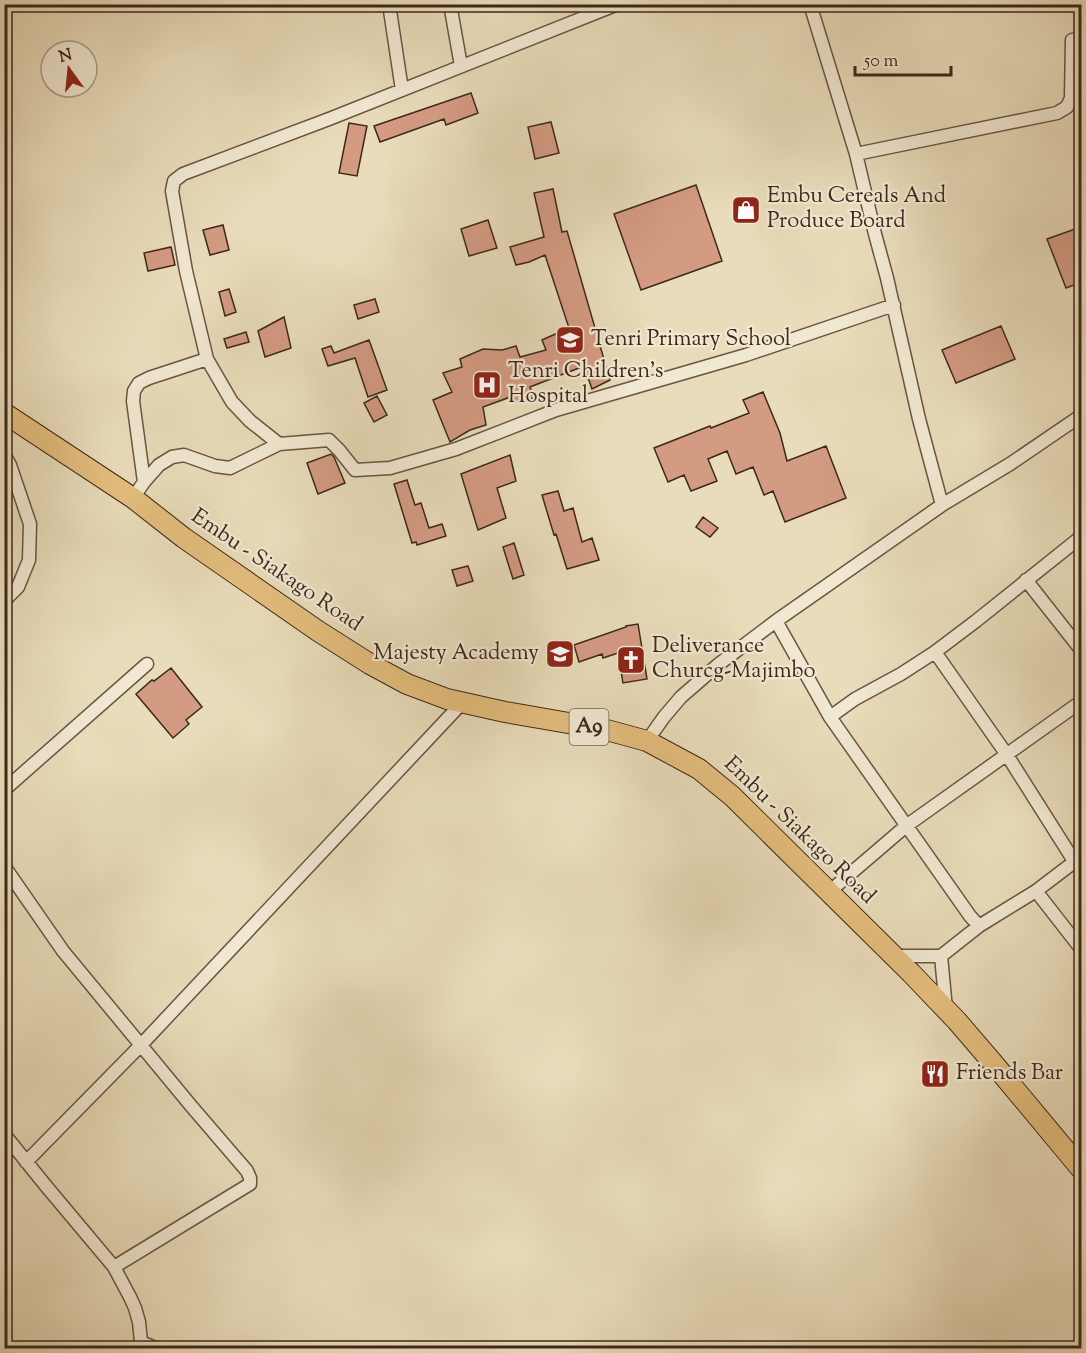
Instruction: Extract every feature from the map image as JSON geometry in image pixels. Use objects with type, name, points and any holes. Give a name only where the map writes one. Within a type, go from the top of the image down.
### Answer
[{"type":"highway","name":"Embu - Siakago Road","points":[[6,416],[133,498],[184,538],[318,632],[407,684],[462,703],[603,729],[647,741],[699,769],[732,796],[946,1010],[1024,1098],[1082,1170]]},
{"type":"street","points":[[388,4],[402,90]]},
{"type":"street","points":[[450,4],[461,66]]},
{"type":"street","points":[[279,444],[250,421],[232,402],[207,359],[186,271],[172,191],[174,181],[183,174],[329,120],[618,4]]},
{"type":"street","points":[[810,4],[856,154],[894,305],[919,419],[942,505]]},
{"type":"street","points":[[856,154],[1057,113],[1067,107],[1071,98],[1072,40],[1082,38]]},
{"type":"street","points":[[133,498],[159,465],[172,457],[184,455],[216,466],[230,468],[279,444],[329,440],[355,470],[390,468],[456,449],[556,410],[746,356],[894,305]]},
{"type":"street","points":[[144,482],[133,401],[134,391],[139,383],[149,378],[207,359]]},
{"type":"street","points":[[647,741],[681,697],[719,664],[776,621],[942,505],[1010,464],[1082,415]]},
{"type":"street","points":[[4,454],[30,524],[29,560],[18,587],[4,601]]},
{"type":"street","points":[[830,717],[855,699],[901,674],[934,652],[1082,536]]},
{"type":"street","points":[[1026,580],[1082,651]]},
{"type":"street","points":[[776,621],[830,717],[979,926]]},
{"type":"street","points":[[894,956],[941,957],[979,926],[1036,891],[1078,859],[934,652]]},
{"type":"street","points":[[4,790],[147,664]]},
{"type":"street","points":[[830,892],[906,826],[1082,701]]},
{"type":"street","points":[[26,1162],[141,1045],[462,703]]},
{"type":"street","points":[[4,866],[63,951],[248,1171],[250,1178],[250,1185],[114,1267]]},
{"type":"street","points":[[1036,891],[1082,950]]},
{"type":"street","points":[[941,957],[946,1010]]},
{"type":"street","points":[[4,1134],[114,1267],[135,1308],[139,1322],[140,1345],[155,1348]]},
{"type":"building","points":[[471,93],[478,113],[446,125],[444,119],[380,142],[374,126]]},
{"type":"building","points":[[551,122],[559,153],[535,159],[528,127]]},
{"type":"building","points":[[349,123],[367,126],[357,176],[339,173]]},
{"type":"building","points":[[696,185],[722,261],[641,290],[614,214]]},
{"type":"building","points":[[553,189],[562,232],[567,231],[610,380],[592,389],[584,366],[530,387],[534,398],[515,402],[513,396],[483,407],[486,425],[470,430],[450,442],[433,400],[452,392],[443,373],[462,367],[460,359],[483,349],[502,350],[516,346],[520,357],[546,350],[542,340],[569,328],[545,255],[516,265],[510,247],[544,237],[534,193]]},
{"type":"building","points":[[488,220],[497,248],[469,256],[461,229]]},
{"type":"building","points":[[223,225],[229,250],[210,255],[203,230]]},
{"type":"building","points":[[1078,228],[1082,239],[1082,282],[1066,288],[1047,239]]},
{"type":"building","points":[[171,247],[175,265],[148,271],[144,253]]},
{"type":"building","points":[[229,289],[236,312],[225,316],[219,292]]},
{"type":"building","points":[[375,299],[379,312],[358,319],[354,305]]},
{"type":"building","points":[[284,317],[291,348],[265,357],[258,331]]},
{"type":"building","points":[[1001,326],[1015,359],[956,383],[942,350]]},
{"type":"building","points":[[246,332],[249,342],[227,348],[224,339]]},
{"type":"building","points":[[369,340],[387,390],[368,397],[355,358],[328,366],[322,349],[331,346],[334,353]]},
{"type":"building","points":[[763,392],[780,433],[787,461],[826,446],[846,498],[785,522],[773,491],[764,495],[753,467],[736,474],[727,451],[708,459],[717,481],[691,491],[684,475],[668,482],[654,448],[749,413],[743,400]]},
{"type":"building","points":[[377,396],[387,415],[374,422],[364,403]]},
{"type":"building","points":[[331,454],[345,483],[318,494],[307,463]]},
{"type":"building","points":[[510,455],[516,481],[497,488],[506,518],[478,530],[461,474]]},
{"type":"building","points":[[407,480],[415,505],[421,503],[429,528],[442,524],[446,536],[417,545],[416,542],[412,543],[394,484]]},
{"type":"building","points":[[558,491],[564,511],[573,508],[582,542],[592,538],[599,560],[567,569],[542,495]]},
{"type":"building","points":[[703,517],[718,528],[710,537],[696,527]]},
{"type":"building","points":[[514,543],[524,575],[513,579],[503,547]]},
{"type":"building","points":[[468,566],[473,581],[457,586],[452,570]]},
{"type":"building","points":[[638,624],[647,679],[623,683],[618,653],[603,658],[602,654],[579,662],[574,645],[626,626]]},
{"type":"building","points":[[171,668],[202,707],[186,720],[189,724],[173,738],[136,694]]},
{"type":"place","name":"Embu Cereals And Produce Board","points":[[746,210]]},
{"type":"place","name":"Tenri Primary School","points":[[570,340]]},
{"type":"place","name":"Tenri Children's Hospital","points":[[487,385]]},
{"type":"place","name":"Majesty Academy","points":[[560,654]]},
{"type":"place","name":"Deliverance Churcg-Majimbo","points":[[631,660]]},
{"type":"place","name":"Friends Bar","points":[[935,1074]]}]
